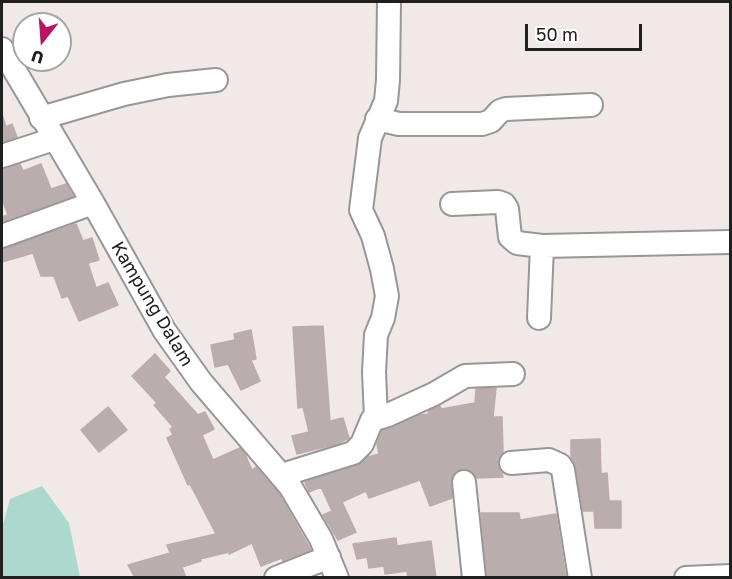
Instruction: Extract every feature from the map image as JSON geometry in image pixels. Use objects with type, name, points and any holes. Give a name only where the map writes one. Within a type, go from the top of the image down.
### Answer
[{"type":"street","points":[[376,418],[374,372],[376,335],[383,318],[387,296],[373,236],[361,210],[369,144],[384,106],[388,80],[389,2]]},
{"type":"street","name":"Kampung Dalam","points":[[2,49],[93,203],[164,330],[201,382],[282,475],[299,500],[329,557],[337,578]]},
{"type":"street","points":[[41,118],[124,94],[168,85],[216,80]]},
{"type":"street","points":[[377,119],[399,124],[482,124],[491,121],[500,111],[506,109],[591,105]]},
{"type":"street","points":[[2,156],[54,139]]},
{"type":"street","points":[[2,236],[93,203]]},
{"type":"street","points":[[452,204],[501,203],[507,209],[512,240],[517,243],[543,246],[730,242]]},
{"type":"street","points":[[539,318],[543,246]]},
{"type":"street","points":[[282,475],[353,453],[362,444],[370,422],[434,394],[465,376],[513,374]]},
{"type":"street","points":[[511,463],[549,460],[560,465],[563,470],[580,578]]},
{"type":"street","points":[[464,482],[474,578]]},
{"type":"street","points":[[276,578],[329,557]]},
{"type":"street","points":[[686,578],[730,576]]},
{"type":"shaded area","points":[[42,486],[69,523],[80,577],[2,577],[2,528],[10,499]]},
{"type":"building","points":[[3,117],[6,127],[12,124],[17,137],[2,142]]},
{"type":"building","points":[[20,164],[23,171],[41,164],[51,189],[66,184],[73,196],[2,222],[2,217],[8,215],[2,199],[2,169]]},
{"type":"building","points":[[76,224],[83,241],[92,238],[99,260],[88,263],[96,288],[108,283],[118,305],[79,321],[68,296],[62,298],[54,276],[41,276],[33,253],[2,262],[2,249]]},
{"type":"building","points":[[323,326],[330,421],[343,418],[349,438],[337,444],[297,454],[292,436],[309,432],[303,407],[298,408],[293,327]]},
{"type":"building","points":[[251,330],[256,359],[251,360],[260,381],[241,390],[228,364],[215,367],[211,345],[235,340],[234,334]]},
{"type":"building","points":[[155,354],[170,371],[164,377],[198,415],[205,412],[214,429],[202,435],[213,460],[240,448],[252,470],[256,467],[279,494],[311,550],[283,561],[282,558],[261,566],[252,543],[229,554],[229,552],[200,559],[201,561],[182,567],[186,578],[135,578],[128,565],[170,553],[167,545],[216,534],[190,484],[188,485],[167,438],[173,435],[170,429],[173,427],[154,405],[157,403],[132,376]]},
{"type":"building","points":[[496,388],[493,417],[502,417],[503,453],[498,463],[503,477],[476,478],[469,470],[462,469],[452,477],[452,498],[430,506],[420,480],[369,498],[366,491],[342,502],[356,532],[338,540],[323,515],[332,511],[321,487],[309,492],[305,482],[357,466],[368,457],[379,454],[377,444],[382,431],[420,415],[429,414],[428,411],[440,406],[441,409],[475,403],[476,389]]},
{"type":"building","points":[[108,407],[127,430],[99,452],[81,430]]},
{"type":"building","points":[[600,439],[601,474],[607,473],[609,501],[621,501],[621,528],[595,528],[594,511],[583,511],[576,468],[571,457],[571,440]]},
{"type":"building","points":[[481,513],[519,513],[520,520],[556,514],[566,578],[487,578]]},
{"type":"building","points":[[396,538],[397,546],[431,541],[436,578],[408,578],[407,571],[385,574],[384,566],[369,568],[367,557],[357,559],[353,544]]}]
